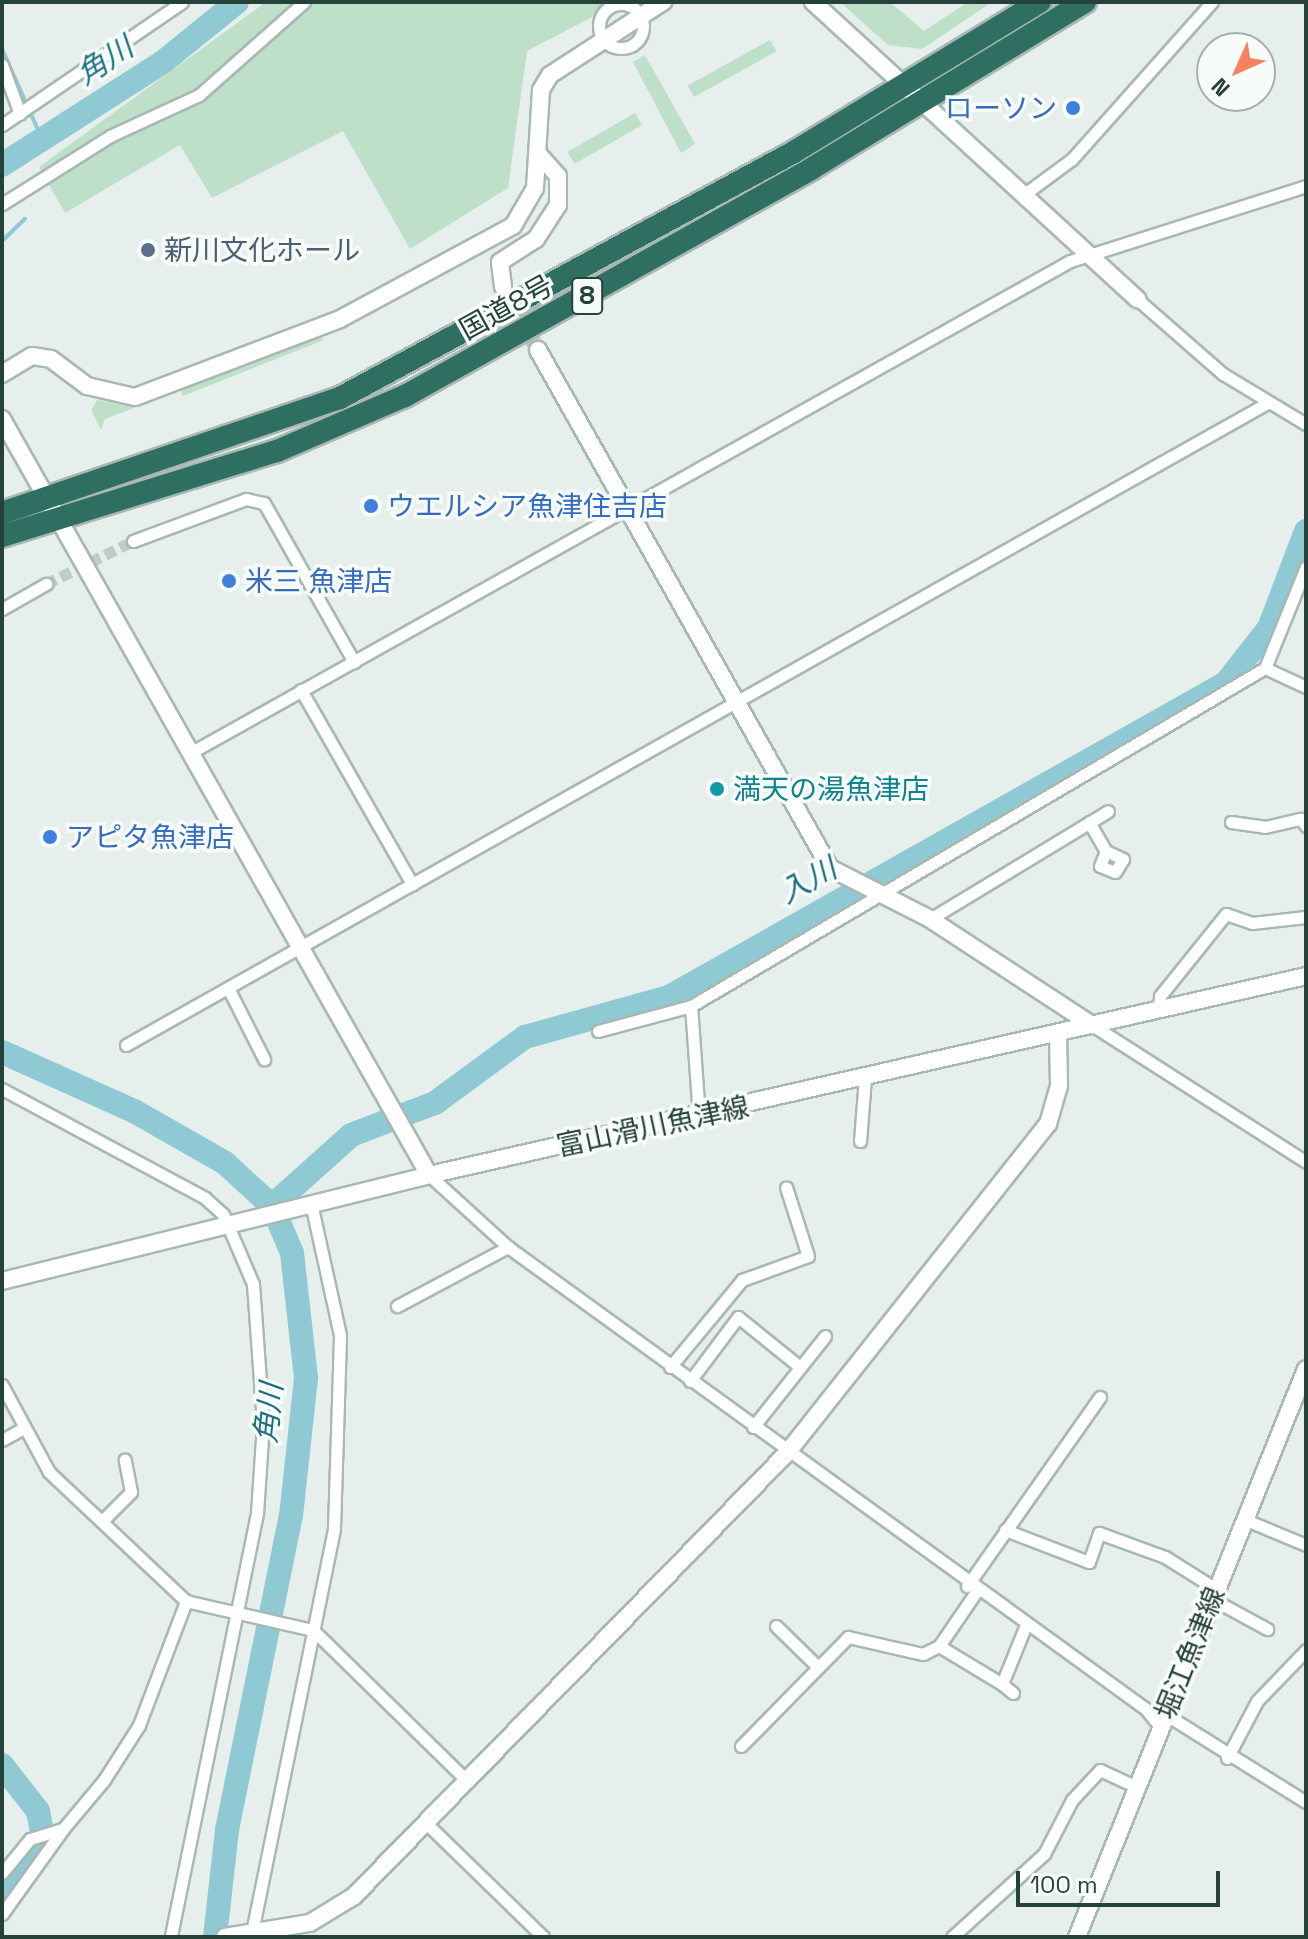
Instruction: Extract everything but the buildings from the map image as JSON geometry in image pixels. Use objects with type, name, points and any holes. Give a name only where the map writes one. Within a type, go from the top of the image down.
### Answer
[{"type":"highway","name":"国道8号","points":[[2,536],[353,421],[492,349],[914,93],[1040,2]]},
{"type":"highway","name":"国道8号","points":[[2,513],[340,398],[1085,2]]},
{"type":"street","points":[[2,125],[182,2]]},
{"type":"street","points":[[2,204],[110,136],[199,95],[304,2]]},
{"type":"street","points":[[2,374],[32,356],[51,359],[87,386],[135,397],[340,319],[513,226],[529,209],[541,90],[550,75],[601,38],[663,2]]},
{"type":"street","points":[[813,2],[1026,193],[1137,299],[1267,403],[1306,424]]},
{"type":"street","points":[[1026,193],[1072,159],[1212,2]]},
{"type":"street","points":[[2,65],[20,114]]},
{"type":"street","points":[[503,287],[500,262],[536,239],[558,205],[558,176],[537,153]]},
{"type":"street","points":[[190,753],[1089,254],[1306,186]]},
{"type":"street","points":[[538,350],[629,507],[815,846],[845,882],[930,919],[1306,1162]]},
{"type":"street","points":[[126,1045],[1267,403]]},
{"type":"street","points":[[2,419],[429,1175],[508,1247],[1025,1627],[1163,1721],[1306,1802]]},
{"type":"street","points":[[133,541],[246,499],[264,503],[354,662]]},
{"type":"street","points":[[598,1031],[691,1006],[1265,668],[1306,567]]},
{"type":"street","points":[[2,609],[46,584]]},
{"type":"street","points":[[1265,668],[1306,687]]},
{"type":"street","points":[[301,690],[412,884]]},
{"type":"street","points":[[930,919],[1108,811]]},
{"type":"street","points":[[1231,822],[1265,827],[1301,819],[1306,826]]},
{"type":"street","points":[[1089,822],[1106,851]]},
{"type":"street","points":[[1159,1010],[1160,996],[1226,914],[1252,923],[1306,917]]},
{"type":"street","name":"富山滑川魚津線","points":[[2,1281],[307,1209],[429,1175],[699,1117],[1306,976]]},
{"type":"street","points":[[228,988],[264,1059]]},
{"type":"street","points":[[691,1006],[699,1117]]},
{"type":"street","points":[[225,1937],[249,1935],[331,1914],[427,1824],[787,1453],[1048,1124],[1059,1086],[1058,1033]]},
{"type":"street","points":[[860,1141],[865,1078]]},
{"type":"street","points":[[2,1089],[205,1198],[233,1227],[253,1284],[263,1423],[257,1513],[171,1937]]},
{"type":"street","points":[[670,1367],[742,1280],[808,1256],[786,1187]]},
{"type":"street","points":[[249,1935],[309,1628],[334,1528],[343,1406],[340,1335],[307,1209]]},
{"type":"street","points":[[397,1306],[508,1247]]},
{"type":"street","points":[[690,1381],[738,1317],[800,1367]]},
{"type":"street","points":[[753,1427],[825,1336]]},
{"type":"street","name":"堀江魚津線","points":[[1077,1937],[1134,1786],[1306,1369]]},
{"type":"street","points":[[2,1385],[49,1472],[186,1601],[309,1628],[468,1782]]},
{"type":"street","points":[[741,1746],[848,1637],[923,1654],[939,1646],[1005,1530],[1100,1397]]},
{"type":"street","points":[[2,1440],[24,1428]]},
{"type":"street","points":[[102,1521],[131,1492],[125,1460]]},
{"type":"street","points":[[1246,1520],[1306,1545]]},
{"type":"street","points":[[1005,1530],[1089,1562],[1099,1533],[1165,1557],[1267,1629]]},
{"type":"street","points":[[2,1914],[139,1725],[186,1601]]},
{"type":"street","points":[[776,1626],[818,1667]]},
{"type":"street","points":[[1002,1684],[1025,1627]]},
{"type":"street","points":[[939,1646],[1013,1693]]},
{"type":"street","points":[[1227,1758],[1257,1701],[1306,1650]]},
{"type":"street","points":[[952,1937],[1044,1854],[1072,1800],[1100,1770],[1134,1786]]},
{"type":"street","points":[[427,1824],[543,1937]]},
{"type":"street","points":[[2,1873],[30,1839],[63,1829]]},
{"type":"green space","points":[[266,2],[621,2],[527,51],[508,188],[410,249],[343,131],[212,198],[180,145],[65,213],[39,167]]},
{"type":"green space","points":[[840,2],[890,2],[924,31],[968,2],[992,2],[922,49],[888,45]]},
{"type":"green space","points":[[770,40],[776,51],[694,97],[688,86]]},
{"type":"green space","points":[[645,55],[695,144],[681,153],[633,62]]},
{"type":"green space","points":[[635,113],[642,125],[574,164],[567,152]]},
{"type":"green space","points":[[321,336],[324,340],[183,396],[181,390]]},
{"type":"green space","points":[[160,398],[105,419],[101,430],[91,410],[97,400],[125,405]]},
{"type":"waterway","name":"角川","points":[[2,165],[163,62],[237,2]]},
{"type":"waterway","points":[[2,49],[43,141]]},
{"type":"waterway","points":[[2,241],[25,219]]},
{"type":"waterway","name":"入川","points":[[272,1206],[351,1135],[435,1103],[525,1037],[669,997],[1226,683],[1269,628],[1306,531]]},
{"type":"waterway","name":"角川","points":[[2,1052],[134,1111],[225,1163],[272,1206],[292,1253],[306,1378],[291,1515],[227,1830],[215,1937]]},
{"type":"waterway","points":[[2,1765],[38,1811],[43,1836],[2,1897]]},
{"type":"tunnel","points":[[503,287],[538,350]]},
{"type":"tunnel","points":[[46,584],[133,541]]},
{"type":"place","name":"ローソン","points":[[1073,108]]},
{"type":"place","name":"新川文化ホール","points":[[148,250]]},
{"type":"place","name":"ウエルシア魚津住吉店","points":[[371,506]]},
{"type":"place","name":"米三 魚津店","points":[[229,581]]},
{"type":"place","name":"満天の湯魚津店","points":[[717,789]]},
{"type":"place","name":"アピタ魚津店","points":[[50,837]]}]
